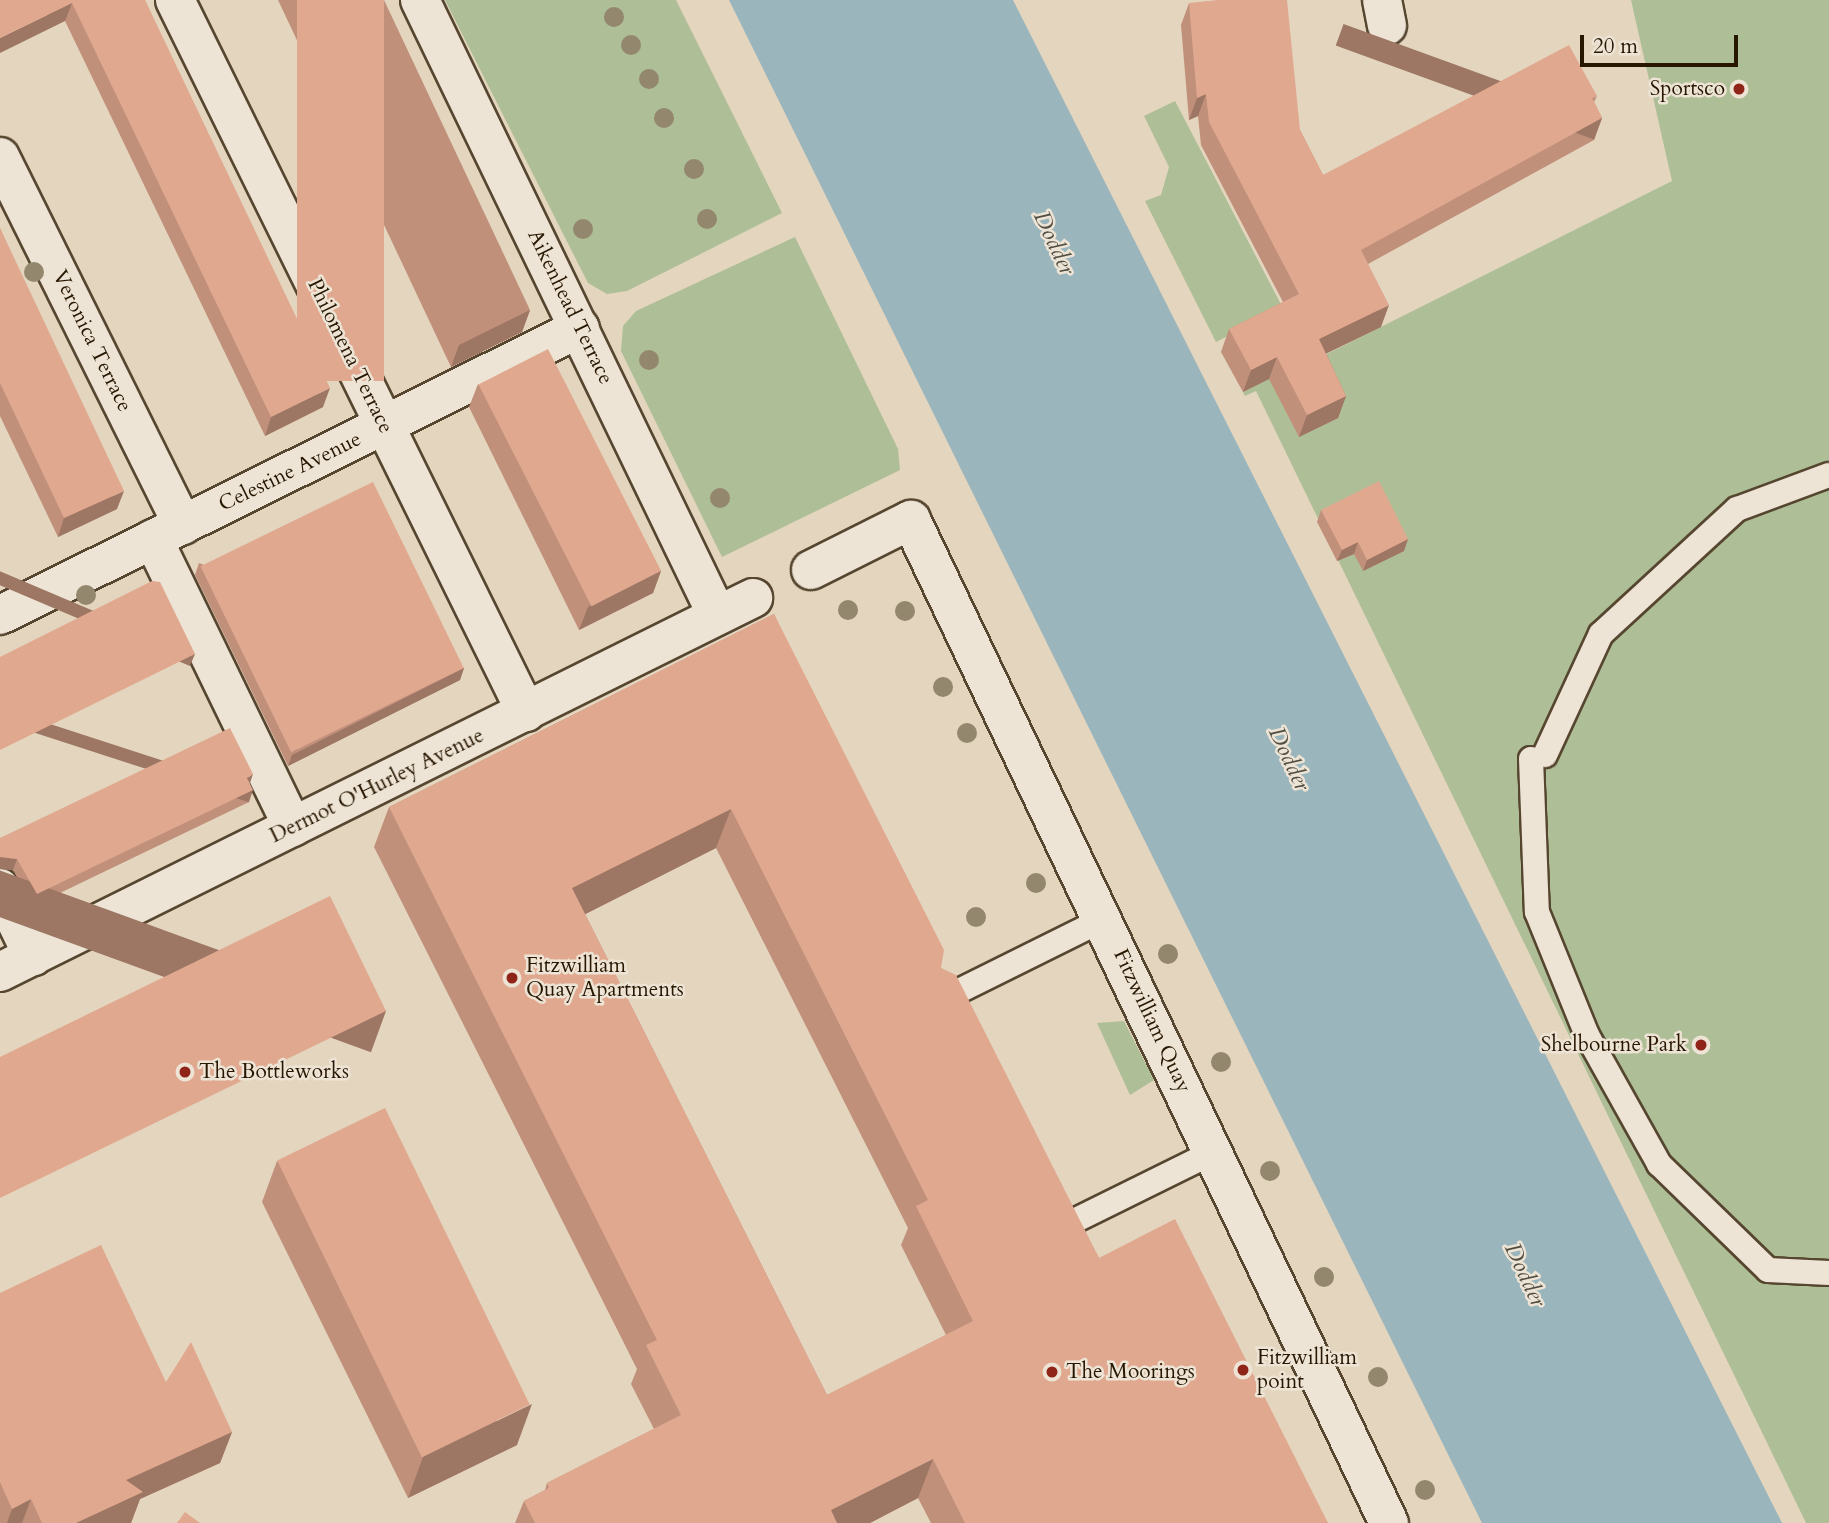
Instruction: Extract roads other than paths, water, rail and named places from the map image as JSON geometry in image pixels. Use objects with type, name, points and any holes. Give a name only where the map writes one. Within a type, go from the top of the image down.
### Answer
[{"type":"street","name":"Philomena Terrace","points":[[175,0],[526,712]]},
{"type":"street","name":"Aikenhead Terrace","points":[[420,0],[718,615]]},
{"type":"street","name":"Veronica Terrace","points":[[0,157],[168,532],[293,827]]},
{"type":"street","name":"Celestine Avenue","points":[[0,615],[580,328]]},
{"type":"street","name":"Fitzwilliam Quay","points":[[811,570],[911,520],[1104,919],[1389,1523]]},
{"type":"street","name":"Dermot O'Hurley Avenue","points":[[16,964],[753,598]]},
{"type":"street","points":[[0,888],[16,964]]},
{"type":"lane","points":[[1829,475],[1737,509],[1601,634],[1538,757],[1537,912],[1587,1035],[1659,1164],[1768,1270],[1829,1273]]},
{"type":"lane","points":[[939,1001],[1104,919]]},
{"type":"lane","points":[[1062,1227],[1214,1152]]},
{"type":"water","name":"Dodder","points":[[729,0],[1013,0],[1782,1523],[1482,1523]]},
{"type":"place","name":"Sportsco","points":[[1739,89]]},
{"type":"place","name":"Fitzwilliam Quay Apartments","points":[[512,978]]},
{"type":"place","name":"Shelbourne Park","points":[[1701,1045]]},
{"type":"place","name":"The Bottleworks","points":[[185,1072]]},
{"type":"place","name":"Fitzwilliam point","points":[[1243,1370]]},
{"type":"place","name":"The Moorings","points":[[1052,1372]]}]
